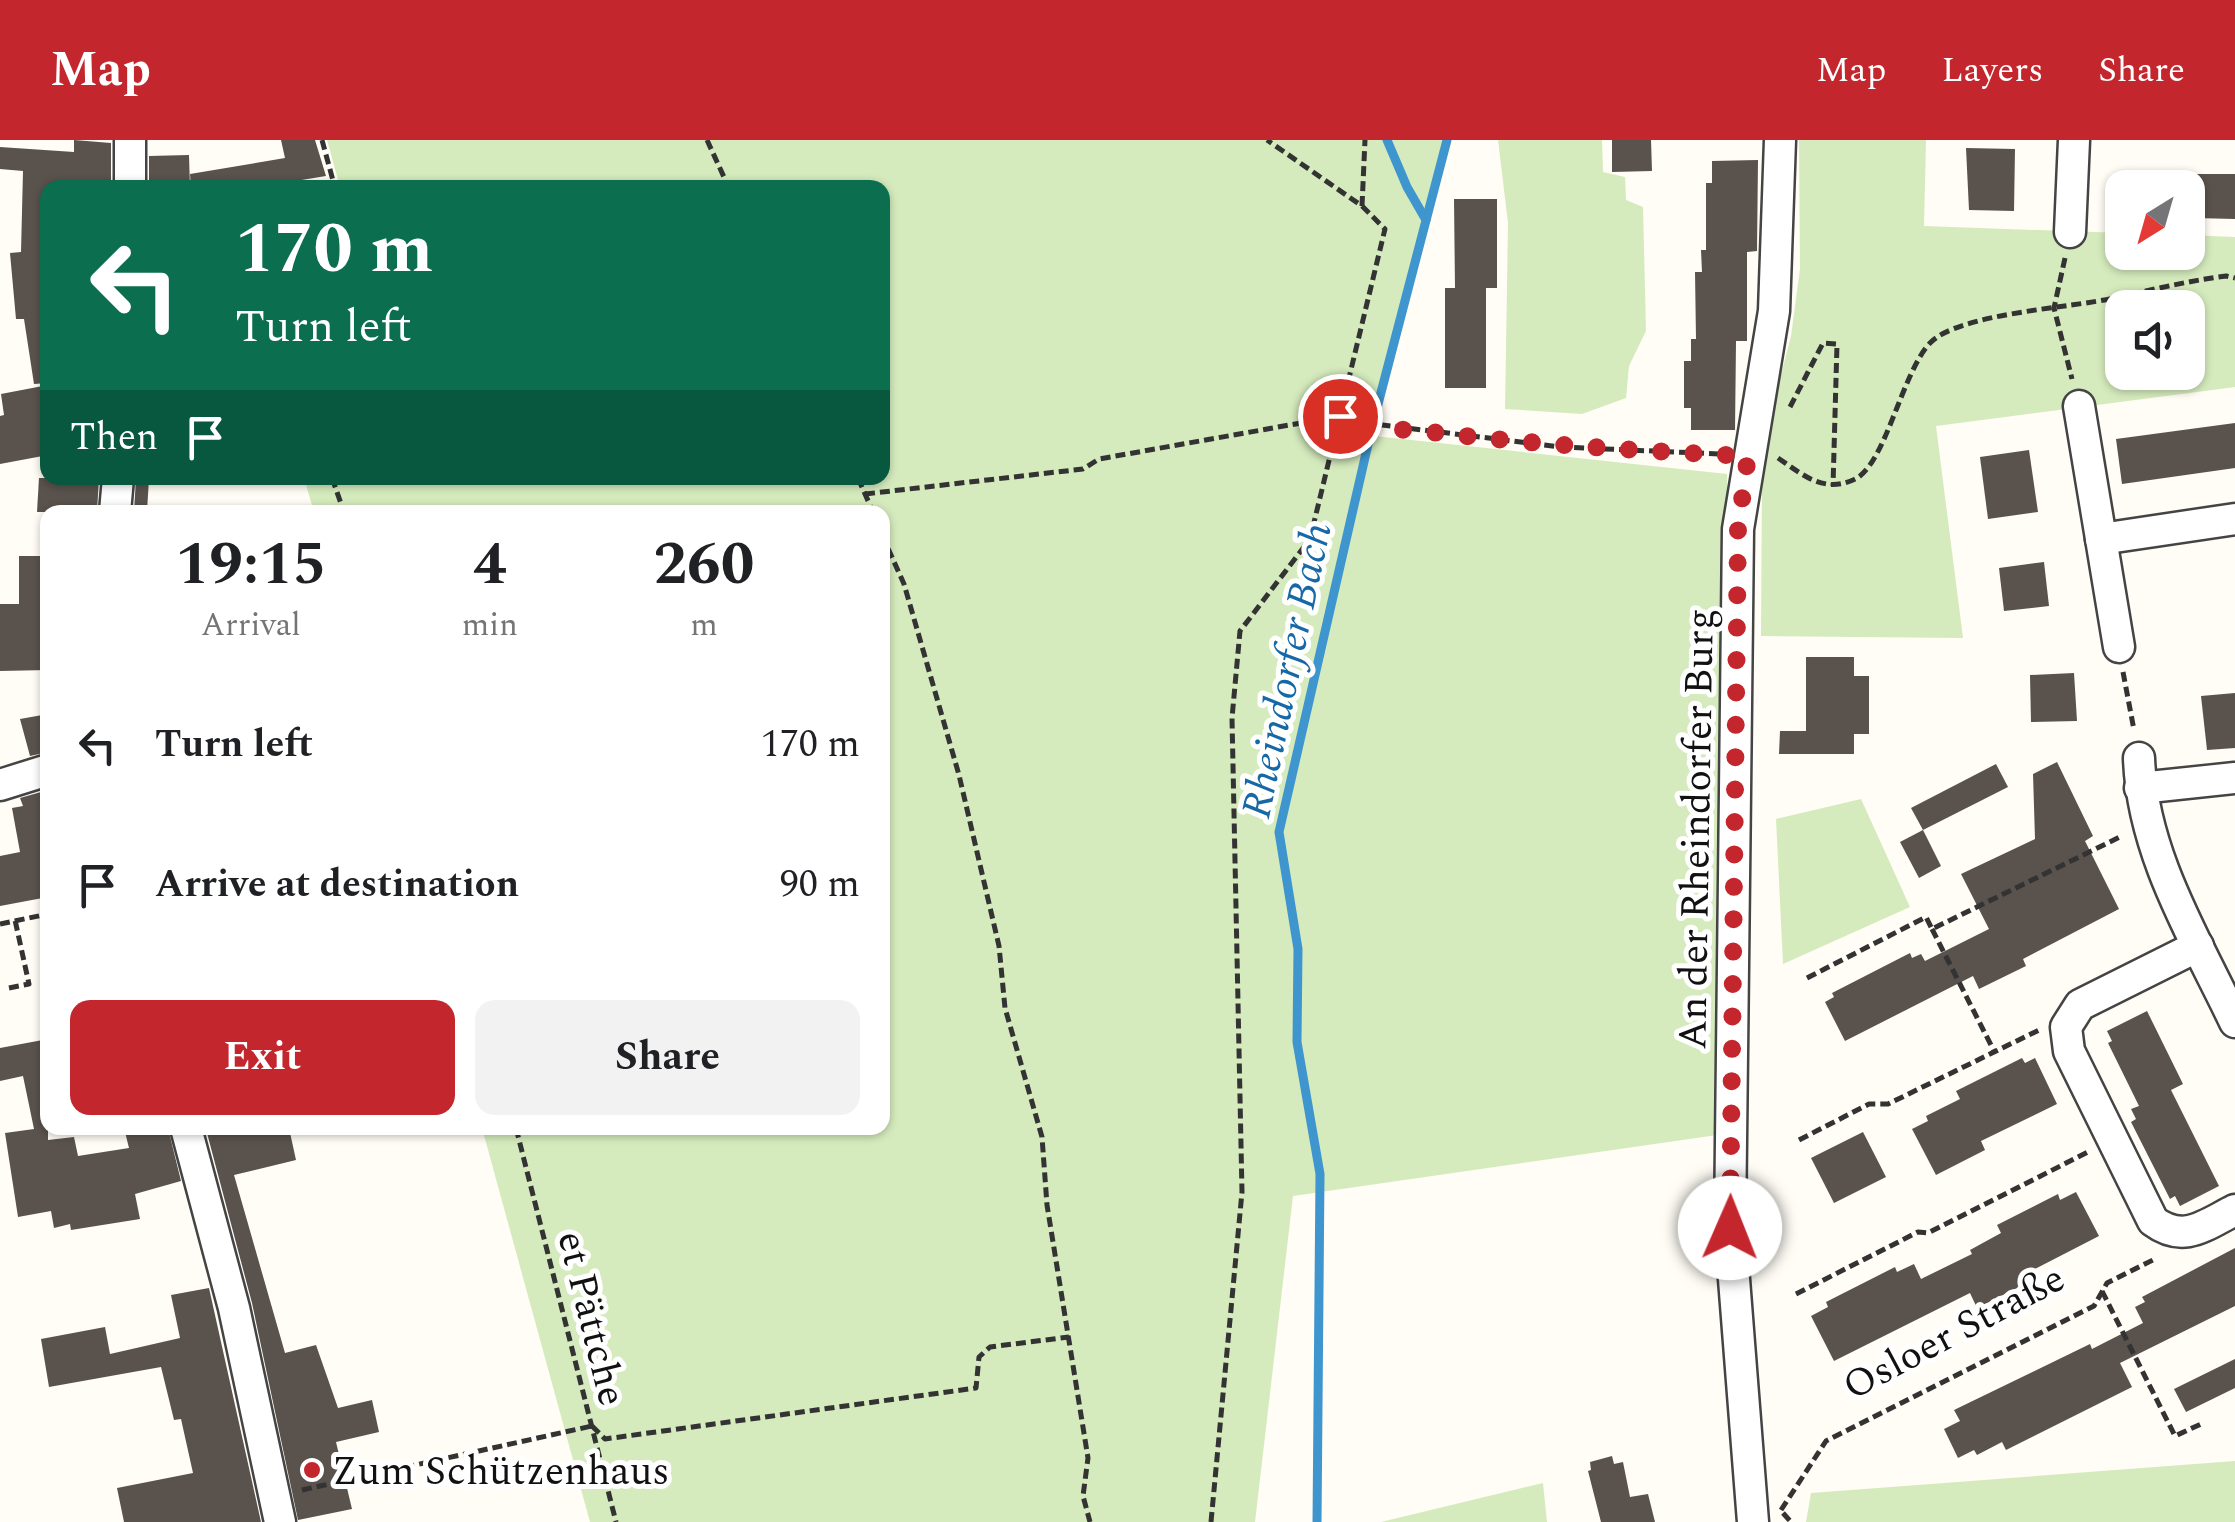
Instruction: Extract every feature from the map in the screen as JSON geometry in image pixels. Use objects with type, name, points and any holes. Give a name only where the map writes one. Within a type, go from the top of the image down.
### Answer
[{"type":"street","points":[[130,140],[130,180]]},
{"type":"street","name":"An der Rheindorfer Burg","points":[[1767,1517],[1730,1228],[1738,529],[1774,311],[1780,140]]},
{"type":"street","points":[[2070,232],[2074,140]]},
{"type":"street","points":[[2079,406],[2119,647]]},
{"type":"street","points":[[2100,539],[2235,520]]},
{"type":"street","points":[[0,785],[40,772]]},
{"type":"street","points":[[2235,778],[2139,773],[2147,824],[2171,889],[2235,1022]]},
{"type":"street","points":[[2198,946],[2080,1005],[2066,1027],[2069,1050],[2153,1222],[2169,1233],[2190,1232],[2235,1210]]},
{"type":"street","points":[[188,1135],[234,1308],[278,1509]]},
{"type":"path","points":[[322,140],[333,180]]},
{"type":"path","points":[[707,140],[724,180]]},
{"type":"path","points":[[1211,1522],[1242,1192],[1232,718],[1240,631],[1310,539],[1385,229],[1362,206],[1267,140]]},
{"type":"path","points":[[1362,206],[1365,140]]},
{"type":"path","points":[[2070,232],[2054,308],[2079,406]]},
{"type":"path","points":[[865,494],[1083,469],[1099,459],[1340,416],[1350,421],[1561,447],[1748,456],[1767,451],[1814,482],[1832,486],[1858,479],[1877,457],[1914,363],[1934,339],[1969,324],[2112,299],[2164,284],[2235,278]]},
{"type":"path","points":[[1783,420],[1823,343],[1837,344],[1832,486]]},
{"type":"path","points":[[861,485],[869,505]]},
{"type":"path","points":[[890,553],[904,584],[959,775],[999,946],[1005,1008],[1042,1136],[1047,1205],[1088,1458],[1083,1496],[1090,1522]]},
{"type":"path","points":[[2119,647],[2139,773]]},
{"type":"path","points":[[1932,929],[2147,824]]},
{"type":"path","points":[[0,924],[40,915]]},
{"type":"path","points":[[1807,978],[1926,917],[1994,1051]]},
{"type":"path","points":[[9,988],[29,984],[15,920]]},
{"type":"path","points":[[1799,1140],[1869,1104],[1888,1104],[2048,1025],[2066,1027]]},
{"type":"path","name":"et Pättche","points":[[518,1135],[616,1522]]},
{"type":"path","points":[[1796,1294],[2113,1140]]},
{"type":"path","name":"Osloer Straße","points":[[1772,1522],[1767,1517],[1826,1442],[2094,1306],[2107,1283],[2171,1251],[2190,1232]]},
{"type":"path","points":[[2102,1291],[2175,1436],[2201,1424]]},
{"type":"path","points":[[278,1509],[592,1426],[605,1439],[976,1388],[979,1357],[990,1347],[1070,1337]]},
{"type":"path","points":[[1767,1517],[1791,1522]]},
{"type":"green space","points":[[327,140],[1451,140],[1374,436],[1727,474],[1731,1133],[1293,1196],[1255,1522],[590,1522],[484,1135],[890,1135],[890,505],[312,505],[306,485],[890,485],[890,180],[338,180]]},
{"type":"green space","points":[[1498,140],[1602,140],[1603,172],[1625,177],[1626,200],[1643,207],[1646,331],[1629,366],[1626,398],[1582,414],[1505,409],[1508,223]]},
{"type":"green space","points":[[1799,140],[1926,140],[1924,226],[2105,232],[2105,270],[2205,270],[2205,236],[2235,237],[2235,387],[1936,426],[1963,638],[1761,636],[1762,479],[1770,417],[1791,336],[1800,269]]},
{"type":"green space","points":[[1861,799],[1910,907],[1783,964],[1776,819]]},
{"type":"green space","points":[[2235,1461],[2235,1522],[1806,1522],[1811,1493]]},
{"type":"green space","points":[[1543,1483],[1547,1522],[1381,1522]]},
{"type":"building","points":[[74,140],[111,143],[111,180],[40,180],[40,384],[34,384],[24,319],[16,319],[10,253],[21,252],[23,171],[0,169],[0,147],[74,152]]},
{"type":"building","points":[[281,140],[315,140],[326,176],[302,180],[190,180],[190,174],[285,158]]},
{"type":"building","points":[[1612,140],[1651,140],[1652,171],[1612,172]]},
{"type":"building","points":[[1966,148],[2015,149],[2014,211],[1969,210]]},
{"type":"building","points":[[189,155],[190,180],[149,180],[149,156]]},
{"type":"building","points":[[1758,160],[1757,251],[1747,252],[1747,341],[1736,341],[1735,430],[1691,430],[1691,408],[1684,408],[1684,361],[1691,361],[1691,339],[1696,339],[1695,272],[1702,272],[1701,250],[1706,250],[1706,183],[1712,183],[1712,161]]},
{"type":"building","points":[[2205,174],[2235,174],[2235,219],[2205,218]]},
{"type":"building","points":[[1454,199],[1497,199],[1497,288],[1486,288],[1486,388],[1445,388],[1445,288],[1455,288]]},
{"type":"building","points":[[40,387],[40,456],[0,464],[0,416],[4,415],[1,394]]},
{"type":"building","points":[[2235,423],[2235,468],[2122,484],[2116,439]]},
{"type":"building","points":[[2029,450],[2038,512],[1988,519],[1980,457]]},
{"type":"building","points":[[39,478],[40,485],[99,485],[97,505],[40,505],[37,512]]},
{"type":"building","points":[[136,485],[149,485],[147,505],[134,505]]},
{"type":"building","points":[[19,556],[40,556],[40,670],[0,671],[0,604],[19,604]]},
{"type":"building","points":[[2044,562],[2049,606],[2004,611],[1999,568]]},
{"type":"building","points":[[1806,657],[1854,657],[1854,676],[1869,676],[1869,734],[1854,734],[1854,754],[1779,754],[1780,731],[1806,731]]},
{"type":"building","points":[[2074,673],[2077,721],[2031,722],[2030,675]]},
{"type":"building","points":[[2235,693],[2235,748],[2207,750],[2201,696]]},
{"type":"building","points":[[40,715],[40,754],[30,756],[20,719]]},
{"type":"building","points":[[2057,762],[2093,836],[2085,841],[2119,909],[2023,959],[2026,966],[1979,989],[1973,976],[1845,1041],[1825,1002],[1834,997],[1832,993],[1910,953],[1912,958],[1921,954],[1925,961],[1989,929],[1961,874],[2035,839],[2033,774]]},
{"type":"building","points":[[1996,764],[2008,787],[1923,830],[1911,808]]},
{"type":"building","points":[[40,792],[40,898],[0,906],[0,856],[20,852],[12,808],[23,806],[20,798]]},
{"type":"building","points":[[1923,830],[1941,866],[1919,878],[1900,842]]},
{"type":"building","points":[[2147,1011],[2183,1084],[2171,1090],[2219,1186],[2180,1206],[2175,1196],[2170,1199],[2131,1122],[2136,1119],[2131,1109],[2139,1106],[2108,1043],[2112,1041],[2107,1031]]},
{"type":"building","points":[[40,1040],[40,1135],[48,1135],[48,1140],[74,1137],[78,1156],[129,1148],[126,1135],[170,1135],[181,1181],[135,1194],[140,1219],[71,1230],[70,1224],[54,1228],[51,1211],[18,1217],[5,1133],[34,1129],[23,1076],[0,1081],[0,1048]]},
{"type":"building","points":[[2022,1058],[2025,1063],[2035,1058],[2057,1104],[1981,1141],[1985,1150],[1936,1175],[1912,1129],[1928,1121],[1926,1116],[1960,1099],[1956,1091]]},
{"type":"building","points":[[1863,1132],[1886,1177],[1834,1203],[1811,1158]]},
{"type":"building","points":[[208,1135],[291,1135],[296,1160],[234,1175],[285,1353],[316,1345],[338,1408],[372,1400],[379,1432],[336,1442],[352,1509],[298,1520],[252,1303]]},
{"type":"building","points":[[2076,1192],[2099,1236],[2023,1275],[2027,1283],[1977,1308],[1970,1293],[1834,1361],[1811,1316],[1828,1307],[1826,1302],[1895,1267],[1897,1272],[1914,1264],[1921,1279],[1972,1254],[1970,1250],[2001,1233],[1997,1225],[2058,1194],[2060,1200]]},
{"type":"building","points":[[2235,1248],[2235,1306],[2120,1363],[2132,1387],[2006,1450],[2002,1442],[1977,1455],[1974,1450],[1958,1458],[1944,1429],[1960,1421],[1954,1410],[2090,1344],[2092,1349],[2143,1323],[2135,1307],[2145,1302],[2142,1297]]},
{"type":"building","points":[[209,1288],[261,1522],[124,1522],[117,1488],[193,1473],[181,1419],[174,1420],[161,1367],[49,1387],[41,1339],[105,1327],[110,1354],[180,1338],[171,1295]]},
{"type":"building","points":[[2235,1359],[2235,1388],[2186,1412],[2174,1389]]},
{"type":"building","points":[[1612,1456],[1614,1464],[1623,1462],[1630,1497],[1648,1494],[1655,1522],[1601,1522],[1588,1471],[1590,1462]]},
{"type":"waterway","points":[[1387,140],[1426,220]]},
{"type":"waterway","name":"Rheindorfer Bach","points":[[1317,1522],[1320,1174],[1297,1042],[1298,949],[1279,832],[1372,427],[1447,140]]},
{"type":"place","name":"Zum Schützenhaus","points":[[312,1470]]},
{"type":"route","points":[[1340,416],[1350,421],[1561,447],[1748,456],[1738,529],[1730,1228]]}]
